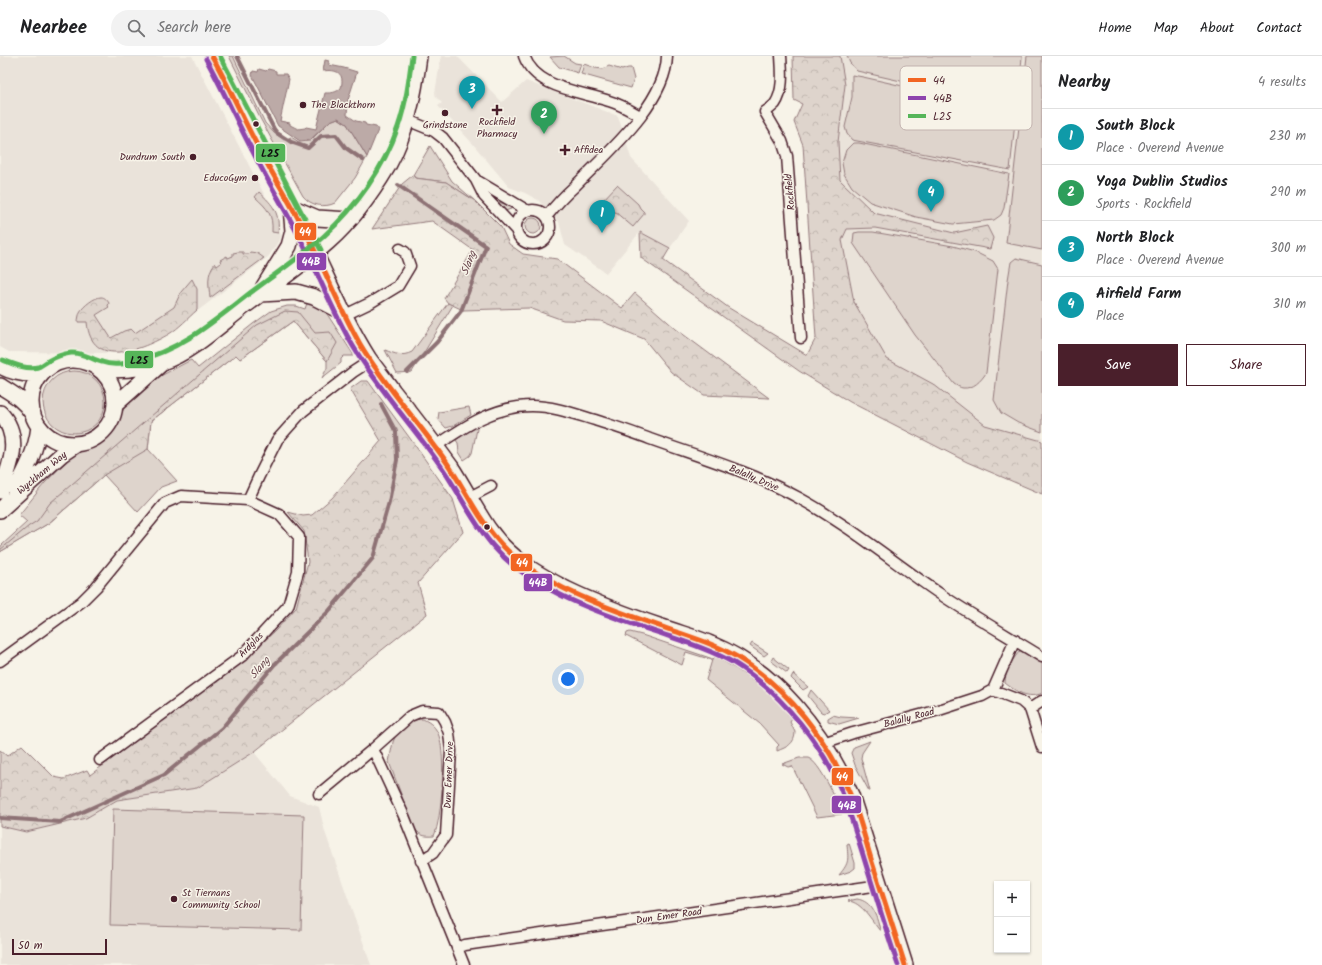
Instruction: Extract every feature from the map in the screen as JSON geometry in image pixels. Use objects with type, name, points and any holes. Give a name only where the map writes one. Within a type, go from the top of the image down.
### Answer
[{"type":"main road","points":[[115,406],[163,362],[194,345],[316,253],[333,238],[358,211],[385,170],[401,138],[413,98],[419,56]]},
{"type":"main road","points":[[260,294],[265,283],[289,246],[293,231],[291,207],[317,218],[350,220]]},
{"type":"main road","points":[[316,253],[344,313],[370,361],[436,446],[470,497],[488,529],[522,563],[549,580],[606,607],[712,644],[734,655],[755,669],[800,710],[824,743],[840,769],[851,795],[905,965]]},
{"type":"main road","points":[[260,294],[296,292],[314,297],[344,313]]},
{"type":"main road","points":[[32,413],[31,403],[34,386],[42,373],[62,362],[71,360],[84,362],[100,369],[118,371],[140,368],[163,362]]},
{"type":"main road","points":[[0,366],[12,372],[21,374],[42,373]]},
{"type":"main road","points":[[0,386],[18,397],[26,404],[39,427],[52,439],[64,444],[78,444],[90,441],[101,434],[109,425],[114,412],[115,395],[112,384],[100,369]]},
{"type":"main road","points":[[0,413],[9,427],[13,438],[13,451],[2,501]]},
{"type":"main road","name":"Wyckham Way","points":[[2,501],[24,474],[32,458],[39,427]]},
{"type":"main road","name":"Wyckham Way","points":[[2,501],[62,454],[78,444]]},
{"type":"street","points":[[212,56],[258,146],[316,253]]},
{"type":"street","points":[[524,56],[532,70],[537,75],[549,82],[611,101],[640,116]]},
{"type":"street","points":[[546,216],[616,146],[651,102],[662,79],[667,56]]},
{"type":"street","name":"Rockfield","points":[[781,56],[781,80],[779,95],[775,103],[765,112],[782,141],[787,156],[801,338]]},
{"type":"street","points":[[407,120],[434,131],[443,138],[476,180],[484,196],[516,230]]},
{"type":"street","points":[[476,180],[528,211]]},
{"type":"street","points":[[528,211],[538,211],[546,216],[550,221],[550,232],[543,242],[532,245],[526,243],[518,236],[516,230],[517,220],[524,212],[528,211]]},
{"type":"street","points":[[344,313],[370,303],[398,286],[410,266],[405,252],[400,249]]},
{"type":"street","points":[[248,500],[258,476],[277,440],[303,411],[352,372],[370,361]]},
{"type":"street","name":"Balally Drive","points":[[436,446],[465,426],[480,419],[509,409],[531,406],[569,412],[634,433],[751,476],[798,498],[857,534],[941,594],[1042,657]]},
{"type":"street","points":[[470,497],[491,486]]},
{"type":"street","name":"Ardglas","points":[[0,661],[81,602],[96,587],[165,503],[181,496],[248,500],[279,514],[299,537],[298,572],[288,606],[242,656],[100,760]]},
{"type":"street","points":[[1015,640],[993,690],[1021,700],[1030,709],[1042,747]]},
{"type":"street","name":"Balally Road","points":[[824,743],[853,733],[939,710],[982,696],[993,690]]},
{"type":"street","points":[[1030,709],[1042,701]]},
{"type":"street","name":"Dun Emer Drive","points":[[319,794],[410,716],[422,711],[438,712],[445,722],[449,733],[451,751],[446,835],[433,853],[421,861]]},
{"type":"street","points":[[373,749],[404,816],[464,965]]},
{"type":"street","name":"Dun Emer Road","points":[[458,948],[465,945],[880,885]]},
{"type":"shaded area","points":[[0,56],[192,56],[277,219],[281,237],[269,256],[165,336],[135,350],[116,353],[9,352],[0,347]]},
{"type":"shaded area","points":[[441,56],[457,56],[502,102],[526,81],[618,116],[631,158],[689,221],[670,248],[640,232],[606,273],[565,245],[559,222],[538,200],[509,187],[473,144],[438,106],[442,103],[436,97],[435,93]]},
{"type":"shaded area","points":[[812,56],[1042,56],[1042,479],[830,369]]},
{"type":"shaded area","points":[[325,60],[329,61],[329,65],[357,72],[348,100],[347,115],[356,121],[376,127],[378,130],[367,157],[347,124],[338,118],[330,121],[310,140],[300,141],[278,126],[252,75],[253,71],[258,72],[259,69],[276,71],[276,74],[286,74],[289,79],[280,121],[290,123],[290,125],[298,129],[306,127],[316,129],[325,93],[337,91],[341,88],[342,83],[339,73],[323,71]]},
{"type":"shaded area","name":"St Tiernans Community School","points":[[254,752],[290,796],[319,807],[325,832],[371,965],[0,965],[0,826],[26,832],[86,818],[117,800],[197,788]]},
{"type":"green space","points":[[229,56],[233,56],[265,123],[274,133],[284,140],[291,137],[299,142],[310,141],[330,121],[338,118],[347,124],[367,157],[355,178],[335,203],[323,206],[318,205],[310,202],[303,196],[261,120]]},
{"type":"green space","points":[[564,56],[575,63],[581,64],[578,73],[559,67],[550,57]]},
{"type":"green space","points":[[793,56],[840,56],[845,85],[838,142],[840,180],[874,213],[954,233],[987,226],[993,238],[990,249],[875,228],[847,229],[842,240],[854,302],[887,359],[933,384],[985,425],[1042,441],[1042,494],[967,462],[850,402],[799,371],[641,258],[640,232],[670,248],[663,260],[729,308],[807,355],[816,338],[803,145],[794,122],[802,104],[794,100]]},
{"type":"green space","points":[[847,56],[1022,56],[1021,66],[900,66],[900,81],[857,71],[850,63]]},
{"type":"green space","points":[[1027,56],[1042,56],[1042,250],[1006,243],[1019,130],[1032,130],[1032,66],[1026,66]]},
{"type":"green space","points":[[584,64],[603,69],[609,66],[622,70],[631,68],[634,79],[631,88],[581,74]]},
{"type":"green space","points":[[852,75],[900,85],[900,130],[1014,130],[1010,170],[852,140],[847,134],[845,127],[852,97]]},
{"type":"green space","points":[[853,143],[1009,174],[1004,208],[1001,215],[994,220],[953,224],[916,217],[870,202],[852,187],[844,174],[842,163],[846,150]]},
{"type":"green space","points":[[430,146],[452,181],[475,201],[446,182],[415,178],[413,175]]},
{"type":"green space","points":[[413,175],[415,178],[446,182],[475,201],[501,227],[509,244],[523,254],[557,259],[622,308],[635,293],[676,329],[769,398],[704,395],[671,372],[644,339],[601,321],[563,320],[529,308],[463,310],[448,303],[444,298],[473,250],[432,221],[372,229],[402,184]]},
{"type":"green space","points":[[617,185],[638,204],[644,212],[633,227],[602,201]]},
{"type":"green space","points":[[259,192],[269,201],[275,210],[278,220],[278,233],[272,232],[272,221],[269,212],[255,197]]},
{"type":"green space","points":[[493,200],[510,206],[511,209],[505,211]]},
{"type":"green space","points":[[533,218],[540,223],[541,226],[536,233],[533,234],[526,229],[525,226],[530,219]]},
{"type":"green space","points":[[873,232],[953,246],[975,252],[993,261],[998,269],[986,373],[976,384],[963,388],[954,384],[915,335],[853,243],[854,233]]},
{"type":"green space","points":[[243,252],[243,254],[249,254],[250,252],[257,253],[264,258],[210,298],[209,276],[212,267],[215,263],[217,266],[221,263],[220,260],[227,256],[228,258],[233,256],[233,253]]},
{"type":"green space","points":[[1016,258],[1042,264],[1042,432],[1018,423],[1001,413],[994,400],[1008,280],[1011,262]]},
{"type":"green space","points":[[192,279],[197,289],[197,310],[173,332],[145,346],[119,352],[108,351],[98,346],[91,337],[87,322],[78,322],[80,312],[84,307],[96,298],[102,297],[109,303],[109,307],[96,315],[111,338],[131,329],[135,333],[174,307],[181,292]]},
{"type":"green space","points":[[308,300],[322,308],[327,314],[353,356],[344,356],[341,359],[341,363],[322,378],[327,368],[327,361],[293,321],[240,359],[236,355],[151,421],[148,449],[177,481],[161,487],[138,512],[104,475],[49,523],[0,552],[2,545],[27,522],[19,515],[44,484],[69,458],[110,434],[126,404],[151,381],[191,360],[198,368],[271,311],[287,306],[296,306],[305,309]]},
{"type":"green space","points":[[448,303],[453,305],[412,372],[397,373],[385,350],[402,355],[412,352]]},
{"type":"green space","points":[[285,311],[298,312],[315,333],[330,332],[337,343],[327,361],[293,321],[240,359],[236,355],[151,421],[148,449],[104,475],[49,523],[0,552],[0,550],[37,521],[50,503],[257,325]]},
{"type":"green space","points":[[74,371],[86,374],[96,380],[102,390],[105,402],[102,414],[96,424],[86,430],[74,433],[62,430],[52,424],[46,414],[43,402],[46,390],[52,380],[62,374]]},
{"type":"green space","points":[[361,381],[368,381],[453,499],[463,532],[418,583],[427,614],[254,752],[197,788],[117,800],[86,818],[26,832],[0,826],[0,750],[7,756],[22,745],[54,777],[64,779],[87,770],[90,775],[242,661],[275,631],[296,608],[308,562],[304,531],[288,512],[303,516],[312,515],[332,498],[381,441],[350,389]]},
{"type":"green space","points":[[469,407],[471,415],[453,426],[446,428],[438,419],[439,412]]},
{"type":"green space","points":[[476,426],[477,429],[472,453],[464,460],[459,452],[458,443],[456,440]]},
{"type":"green space","points":[[630,632],[713,659],[715,657],[737,669],[757,684],[784,709],[792,719],[790,722],[795,732],[794,739],[787,746],[777,751],[777,747],[779,745],[760,724],[706,680],[712,660],[686,652],[682,665],[626,636],[627,633]]},
{"type":"green space","points":[[752,643],[768,653],[764,656],[750,646]]},
{"type":"green space","points":[[1021,650],[1042,663],[1042,693],[1032,696],[1022,694],[1005,683],[1006,674],[1010,665]]},
{"type":"green space","points":[[773,657],[789,670],[787,673],[771,661]]},
{"type":"green space","points":[[793,674],[808,687],[803,690],[791,678]]},
{"type":"green space","points":[[811,690],[829,710],[824,713],[821,712],[808,696]]},
{"type":"green space","points":[[833,715],[859,718],[839,724],[828,721],[828,718]]},
{"type":"green space","points":[[423,719],[436,730],[441,745],[443,771],[441,801],[434,836],[422,835],[417,832],[413,826],[389,762],[393,742],[397,732],[413,720]]},
{"type":"green space","points":[[870,741],[862,753],[861,758],[869,791],[855,765],[851,753],[854,747]]},
{"type":"green space","points":[[799,758],[808,758],[818,767],[828,783],[842,814],[817,817],[792,766],[788,767],[782,764]]},
{"type":"green space","points":[[113,809],[304,815],[301,930],[110,925]]},
{"type":"green space","points":[[849,843],[855,868],[839,875],[847,864],[847,844]]},
{"type":"green space","points":[[857,899],[867,903],[873,910],[878,920],[880,931],[862,908],[853,902],[848,901]]},
{"type":"waterway","name":"Slang","points":[[237,56],[277,133],[291,142],[308,148],[321,136],[336,135],[346,148],[363,160]]},
{"type":"waterway","name":"Slang","points":[[398,185],[486,246],[461,311],[437,342],[407,372]]},
{"type":"waterway","name":"Slang","points":[[0,818],[60,822],[164,775],[222,728],[274,665],[328,612],[373,558],[389,502],[397,460],[396,432],[381,404]]},
{"type":"transit line","name":"44","points":[[212,56],[258,147],[298,217],[360,344],[379,374],[445,460],[478,514],[501,544],[518,560],[558,586],[627,615],[705,642],[737,657],[773,684],[789,700],[818,735],[841,774],[854,802],[905,965]]},
{"type":"transit line","name":"L25","points":[[220,56],[321,250]]},
{"type":"transit line","name":"L25","points":[[3,360],[20,366],[34,368],[39,367],[59,356],[68,353],[75,353],[106,363],[127,363],[167,350],[196,334],[210,324],[315,244],[336,225],[358,200],[377,172],[398,127],[405,101],[412,56]]},
{"type":"transit line","name":"44B","points":[[206,59],[258,162],[291,220],[333,309],[353,346],[383,391],[438,462],[478,527],[494,547],[510,563],[528,576],[569,599],[591,609],[705,649],[734,663],[751,675],[785,705],[814,741],[837,780],[845,800],[898,965]]},
{"type":"place","name":"The Blackthorn","points":[[303,105]]},
{"type":"place","name":"North Block","points":[[472,109]]},
{"type":"place","name":"Rockfield Pharmacy","points":[[497,110]]},
{"type":"place","name":"Grindstone","points":[[445,113]]},
{"type":"place","name":"Yoga Dublin Studios","points":[[544,134]]},
{"type":"place","name":"Affidea","points":[[565,150]]},
{"type":"place","name":"Dundrum South","points":[[193,157]]},
{"type":"place","name":"EducoGym","points":[[255,178]]},
{"type":"place","name":"Airfield Farm","points":[[931,212]]},
{"type":"place","name":"South Block","points":[[602,233]]},
{"type":"place","name":"St Tiernans Community School","points":[[174,899]]}]
